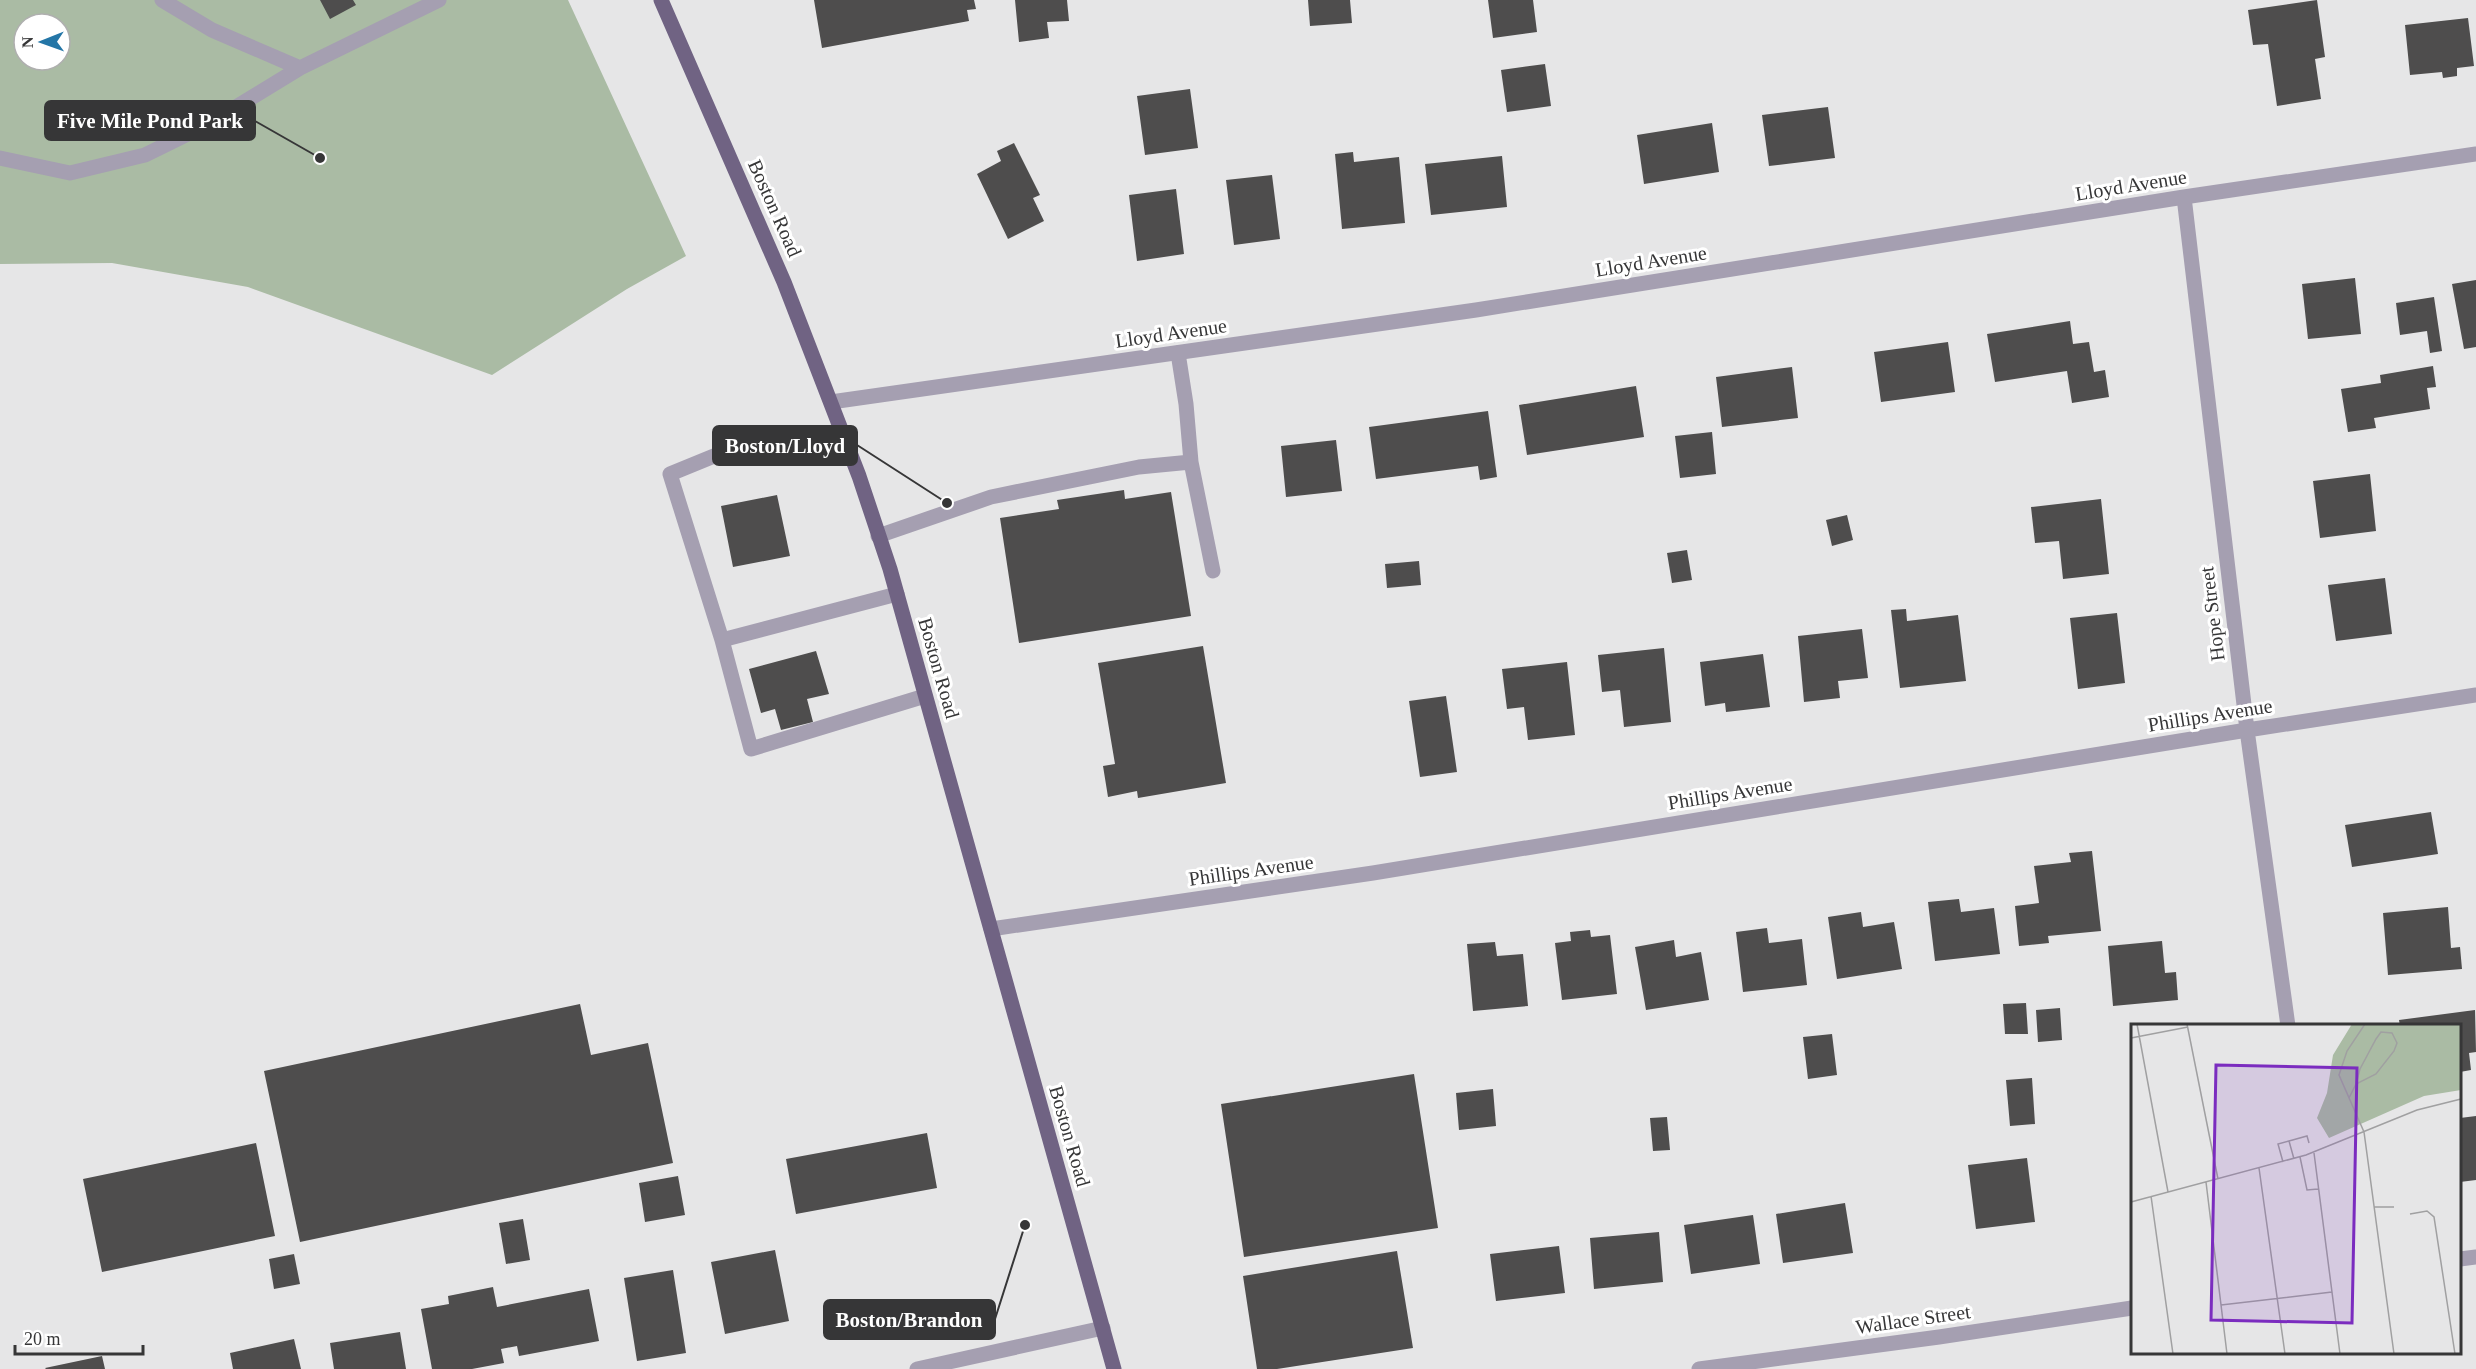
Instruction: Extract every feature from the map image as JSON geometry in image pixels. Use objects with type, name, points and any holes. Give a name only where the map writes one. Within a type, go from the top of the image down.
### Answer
[{"type":"main road","name":"Boston Road","points":[[661,0],[770,249],[831,402],[878,536],[897,594],[1114,1369]]},
{"type":"street","points":[[162,0],[212,30],[300,68]]},
{"type":"street","points":[[0,158],[70,173],[145,155],[210,123],[300,68],[440,0]]},
{"type":"street","name":"Lloyd Avenue","points":[[831,402],[1476,310],[2476,154]]},
{"type":"street","name":"Hope Street","points":[[2184,198],[2247,729],[2288,1024]]},
{"type":"street","points":[[1178,353],[1186,404],[1191,462],[1213,571]]},
{"type":"street","points":[[736,447],[670,474],[722,640],[751,749],[925,696]]},
{"type":"street","points":[[878,536],[991,497],[1139,467],[1191,462]]},
{"type":"street","points":[[722,640],[897,594]]},
{"type":"street","name":"Phillips Avenue","points":[[991,929],[1373,873],[2247,729],[2476,695]]},
{"type":"street","points":[[2461,1259],[2476,1257]]},
{"type":"street","name":"Wallace Street","points":[[1699,1369],[1940,1337],[2131,1308]]},
{"type":"street","points":[[917,1369],[1103,1328]]},
{"type":"green space","points":[[0,0],[568,0],[686,256],[627,289],[492,375],[248,287],[112,263],[0,264]]},
{"type":"building","points":[[320,0],[353,0],[356,5],[330,19]]},
{"type":"building","points":[[814,0],[974,0],[976,9],[967,10],[969,21],[822,48]]},
{"type":"building","points":[[1015,0],[1067,0],[1069,21],[1047,22],[1049,38],[1019,42]]},
{"type":"building","points":[[1308,0],[1350,0],[1352,23],[1310,26]]},
{"type":"building","points":[[1488,0],[1533,0],[1537,32],[1493,38]]},
{"type":"building","points":[[2317,0],[2325,57],[2315,59],[2321,99],[2277,106],[2268,44],[2253,45],[2248,10]]},
{"type":"building","points":[[2468,18],[2474,66],[2457,68],[2457,76],[2443,78],[2442,72],[2410,75],[2405,25]]},
{"type":"building","points":[[1545,64],[1551,106],[1507,112],[1501,70]]},
{"type":"building","points":[[1190,89],[1198,148],[1145,155],[1137,96]]},
{"type":"building","points":[[1828,107],[1835,158],[1769,166],[1762,115]]},
{"type":"building","points":[[1712,123],[1719,172],[1644,184],[1637,135]]},
{"type":"building","points":[[1014,143],[1040,195],[1033,198],[1044,221],[1008,239],[977,174],[1001,161],[997,151]]},
{"type":"building","points":[[1353,152],[1354,162],[1399,157],[1405,223],[1342,229],[1335,154]]},
{"type":"building","points":[[1502,156],[1507,207],[1431,215],[1425,164]]},
{"type":"building","points":[[1272,175],[1280,239],[1234,245],[1226,180]]},
{"type":"building","points":[[1176,189],[1184,254],[1137,261],[1129,195]]},
{"type":"building","points":[[2355,278],[2361,334],[2308,339],[2302,284]]},
{"type":"building","points":[[2476,280],[2476,347],[2464,349],[2452,284]]},
{"type":"building","points":[[2434,297],[2442,351],[2430,353],[2427,331],[2400,335],[2396,303]]},
{"type":"building","points":[[2070,321],[2073,344],[2089,342],[2094,372],[2105,370],[2109,397],[2072,403],[2067,371],[1995,382],[1987,334]]},
{"type":"building","points":[[1948,342],[1955,392],[1881,402],[1874,352]]},
{"type":"building","points":[[2433,366],[2436,387],[2427,388],[2430,409],[2374,418],[2376,428],[2348,432],[2341,389],[2381,383],[2380,375]]},
{"type":"building","points":[[1792,367],[1798,418],[1722,427],[1716,377]]},
{"type":"building","points":[[1636,386],[1644,437],[1527,455],[1519,405]]},
{"type":"building","points":[[1488,411],[1497,477],[1480,480],[1478,466],[1376,479],[1369,427]]},
{"type":"building","points":[[1712,432],[1716,474],[1680,478],[1675,436]]},
{"type":"building","points":[[1336,440],[1342,491],[1286,497],[1281,446]]},
{"type":"building","points":[[2370,474],[2376,531],[2320,538],[2313,481]]},
{"type":"building","points":[[1124,490],[1125,499],[1171,492],[1191,616],[1019,643],[1000,518],[1059,509],[1057,500]]},
{"type":"building","points":[[777,495],[790,556],[733,567],[721,506]]},
{"type":"building","points":[[2101,499],[2109,574],[2063,579],[2059,541],[2035,543],[2031,507]]},
{"type":"building","points":[[1847,515],[1853,540],[1832,546],[1826,520]]},
{"type":"building","points":[[1687,550],[1692,580],[1672,583],[1667,553]]},
{"type":"building","points":[[1419,561],[1421,585],[1387,588],[1385,564]]},
{"type":"building","points":[[2385,578],[2392,634],[2336,641],[2328,585]]},
{"type":"building","points":[[1906,609],[1907,621],[1958,615],[1966,681],[1900,688],[1891,610]]},
{"type":"building","points":[[2117,613],[2125,683],[2078,689],[2070,618]]},
{"type":"building","points":[[1862,629],[1868,678],[1838,681],[1840,698],[1804,702],[1798,636]]},
{"type":"building","points":[[1203,646],[1226,783],[1138,798],[1137,791],[1108,797],[1103,766],[1115,764],[1098,663]]},
{"type":"building","points":[[1664,648],[1671,722],[1624,727],[1620,690],[1602,692],[1598,655]]},
{"type":"building","points":[[816,651],[829,694],[807,699],[813,722],[781,730],[775,709],[761,713],[749,669]]},
{"type":"building","points":[[1763,654],[1770,707],[1726,712],[1725,703],[1705,706],[1700,662]]},
{"type":"building","points":[[1567,662],[1575,735],[1528,740],[1524,707],[1507,709],[1502,669]]},
{"type":"building","points":[[1446,696],[1457,772],[1420,777],[1409,701]]},
{"type":"building","points":[[2431,812],[2438,854],[2352,867],[2345,825]]},
{"type":"building","points":[[2092,851],[2101,931],[2048,936],[2049,943],[2019,946],[2015,906],[2039,903],[2034,866],[2071,862],[2069,853]]},
{"type":"building","points":[[1959,899],[1961,912],[1994,908],[2000,954],[1935,961],[1928,902]]},
{"type":"building","points":[[2448,907],[2451,948],[2460,947],[2462,969],[2388,975],[2383,913]]},
{"type":"building","points":[[1861,912],[1863,927],[1894,922],[1902,969],[1837,979],[1828,917]]},
{"type":"building","points":[[1767,928],[1769,943],[1802,939],[1807,985],[1743,992],[1736,932]]},
{"type":"building","points":[[1590,930],[1591,937],[1610,935],[1617,994],[1562,1000],[1555,943],[1571,941],[1570,932]]},
{"type":"building","points":[[1674,940],[1676,957],[1701,952],[1709,1000],[1646,1010],[1635,947]]},
{"type":"building","points":[[2162,941],[2165,973],[2176,972],[2178,1000],[2113,1006],[2108,946]]},
{"type":"building","points":[[1495,942],[1497,956],[1523,954],[1528,1006],[1473,1011],[1467,944]]},
{"type":"building","points":[[2026,1003],[2028,1034],[2005,1034],[2003,1004]]},
{"type":"building","points":[[580,1004],[591,1055],[648,1043],[673,1163],[300,1242],[264,1071]]},
{"type":"building","points":[[2060,1008],[2062,1040],[2038,1042],[2036,1010]]},
{"type":"building","points":[[2475,1010],[2476,1052],[2469,1053],[2471,1070],[2461,1072],[2461,1024],[2400,1024],[2399,1020]]},
{"type":"building","points":[[1832,1034],[1837,1075],[1808,1079],[1803,1037]]},
{"type":"building","points":[[1414,1074],[1438,1228],[1244,1257],[1221,1104]]},
{"type":"building","points":[[2032,1078],[2035,1124],[2010,1126],[2006,1080]]},
{"type":"building","points":[[1493,1089],[1496,1126],[1459,1130],[1456,1093]]},
{"type":"building","points":[[2476,1116],[2476,1180],[2461,1182],[2461,1118]]},
{"type":"building","points":[[1667,1117],[1670,1150],[1653,1151],[1650,1118]]},
{"type":"building","points":[[927,1133],[937,1188],[796,1214],[786,1159]]},
{"type":"building","points":[[256,1143],[275,1236],[102,1272],[83,1179]]},
{"type":"building","points":[[2027,1158],[2035,1222],[1976,1229],[1968,1165]]},
{"type":"building","points":[[678,1176],[685,1215],[645,1222],[639,1183]]},
{"type":"building","points":[[1845,1203],[1853,1253],[1783,1263],[1776,1214]]},
{"type":"building","points":[[1753,1215],[1760,1264],[1691,1274],[1684,1225]]},
{"type":"building","points":[[523,1219],[530,1260],[506,1264],[499,1223]]},
{"type":"building","points":[[1659,1232],[1663,1282],[1594,1289],[1590,1238]]},
{"type":"building","points":[[1559,1246],[1565,1293],[1496,1301],[1490,1254]]},
{"type":"building","points":[[775,1250],[789,1321],[725,1334],[711,1262]]},
{"type":"building","points":[[1397,1251],[1413,1348],[1277,1369],[1257,1369],[1243,1276]]},
{"type":"building","points":[[294,1254],[300,1284],[274,1289],[269,1259]]},
{"type":"building","points":[[673,1270],[686,1353],[637,1361],[624,1278]]},
{"type":"building","points":[[493,1287],[497,1307],[589,1289],[599,1341],[519,1356],[517,1346],[501,1349],[504,1363],[472,1369],[432,1369],[421,1309],[449,1304],[448,1296]]},
{"type":"building","points":[[400,1332],[406,1369],[334,1369],[330,1343]]},
{"type":"building","points":[[294,1339],[301,1369],[233,1369],[230,1353]]},
{"type":"building","points":[[102,1356],[105,1369],[45,1368]]},
{"type":"place","name":"Five Mile Pond Park","points":[[320,158]]},
{"type":"place","name":"Boston/Lloyd","points":[[947,503]]},
{"type":"place","name":"Boston/Brandon","points":[[1025,1225]]}]
